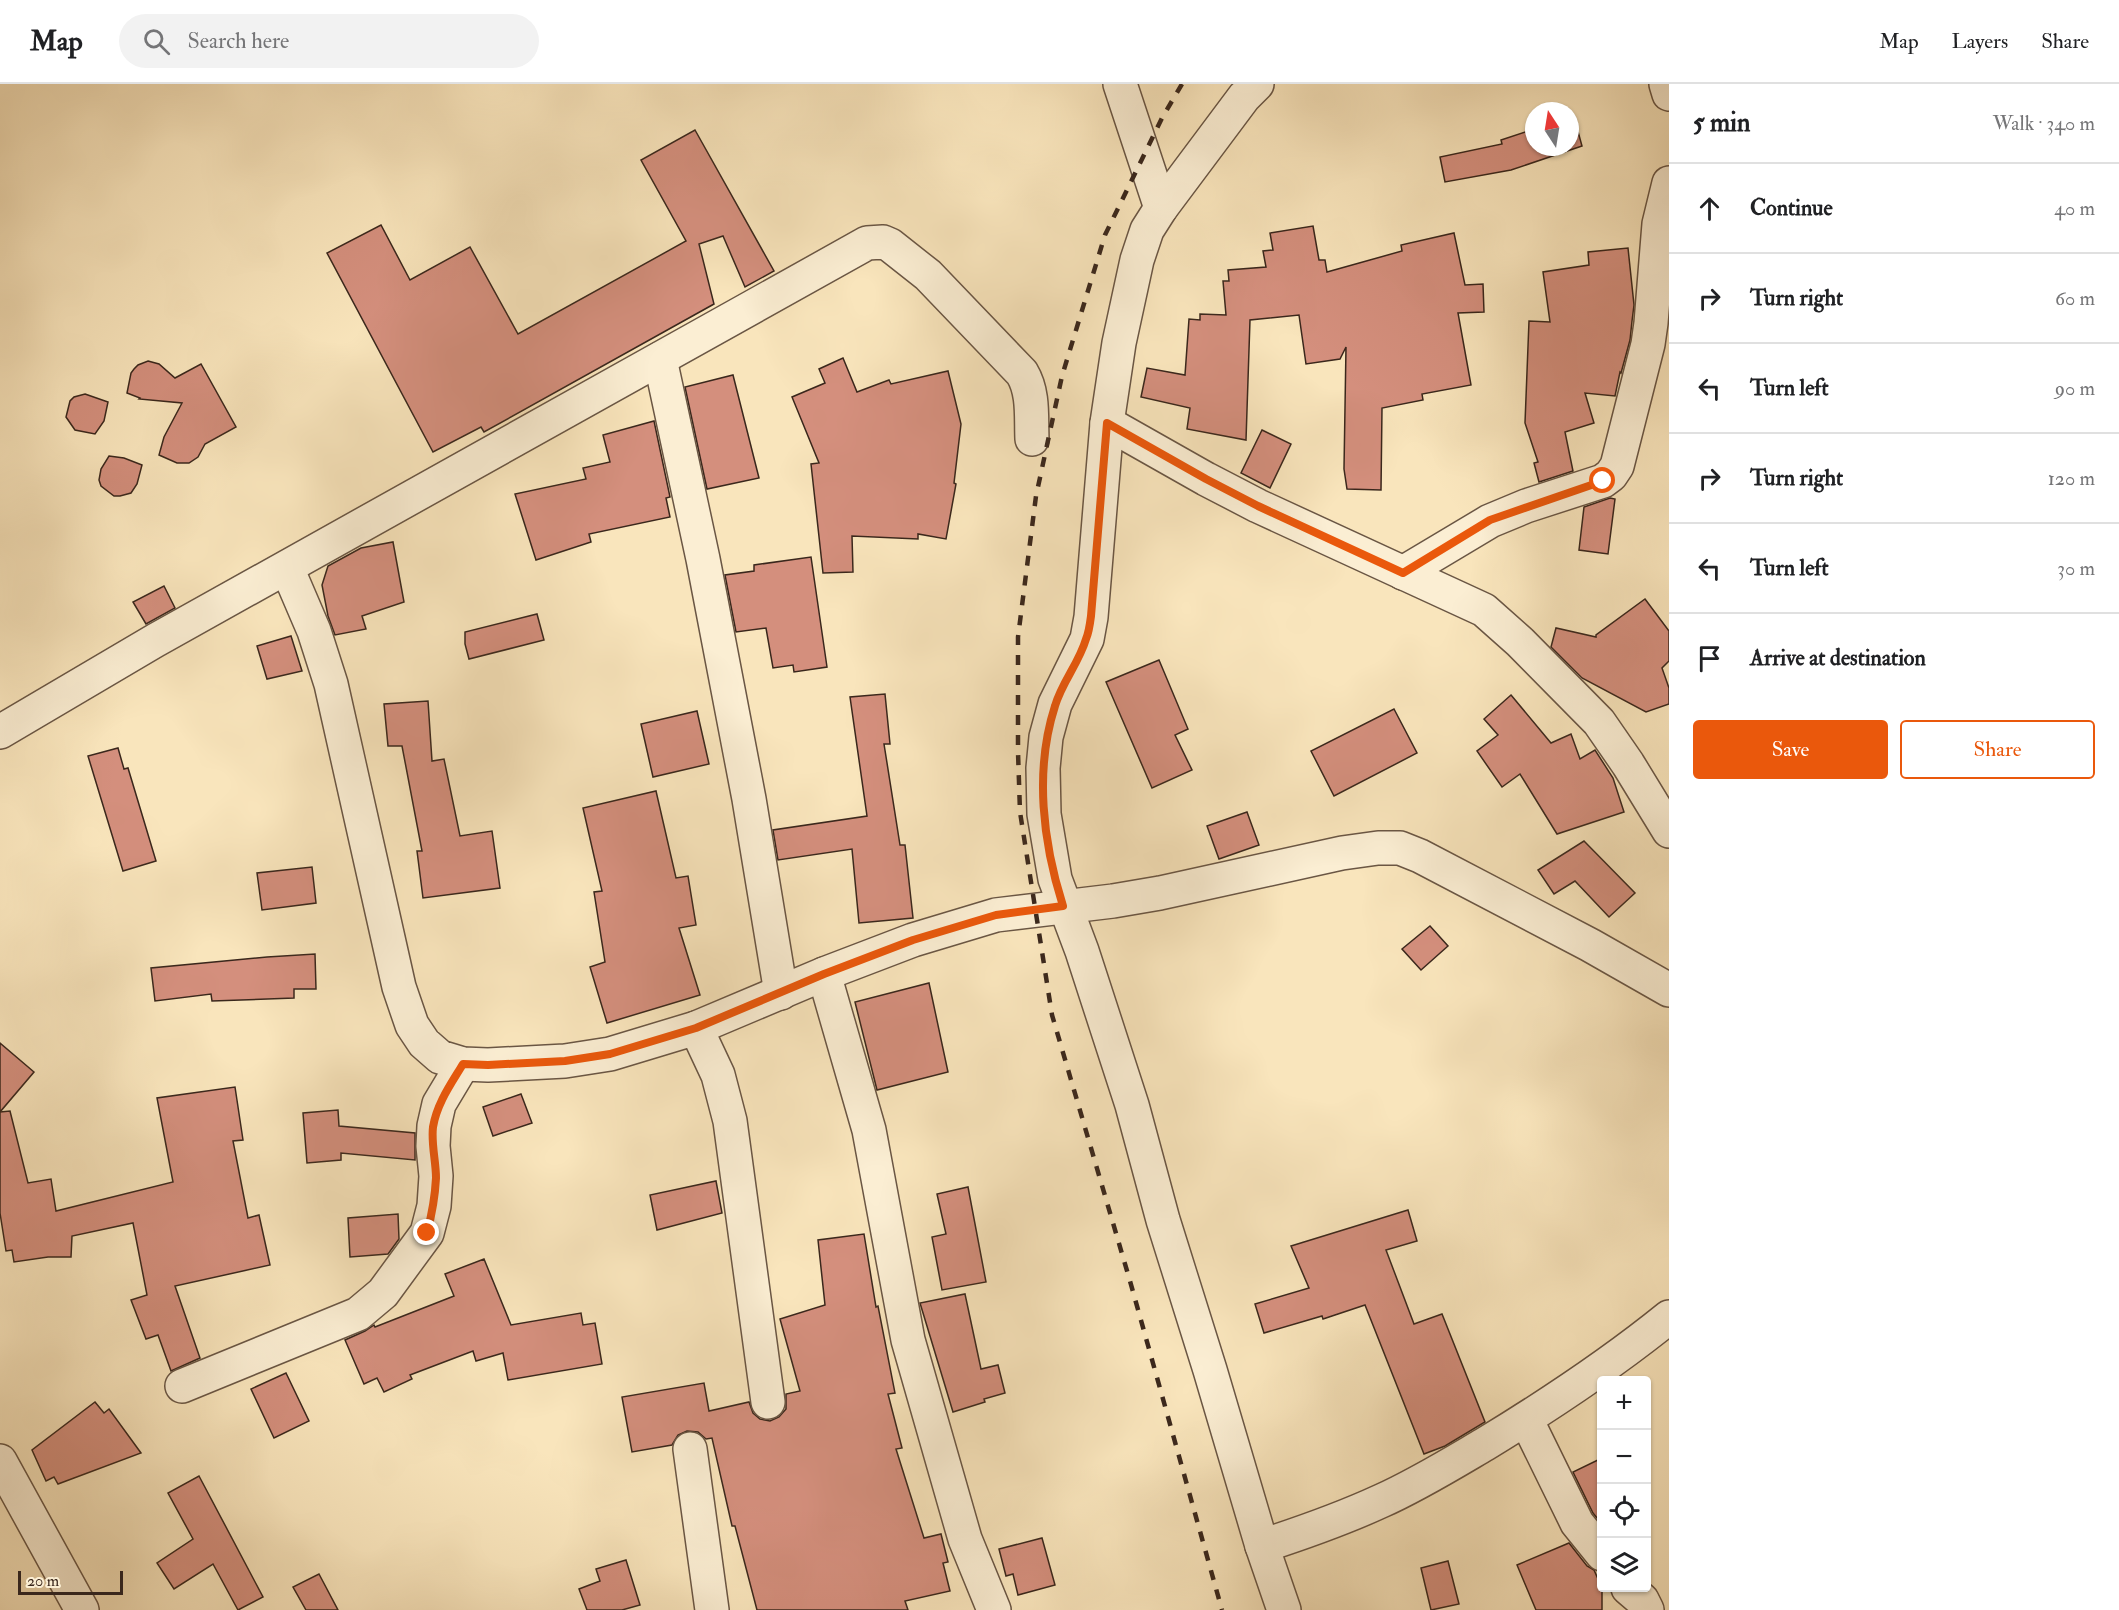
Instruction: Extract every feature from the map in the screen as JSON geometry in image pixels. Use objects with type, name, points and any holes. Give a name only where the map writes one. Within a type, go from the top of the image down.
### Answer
[{"type":"street","points":[[1120,84],[1161,208]]},
{"type":"street","points":[[1257,84],[1161,208],[1147,230],[1137,260],[1119,343],[1107,423],[1091,616],[1087,639],[1055,704],[1045,747],[1043,768],[1044,814],[1055,879],[1063,906],[1082,951],[1132,1105],[1162,1220],[1210,1370],[1262,1546],[1284,1610]]},
{"type":"street","points":[[1666,84],[1669,94]]},
{"type":"street","points":[[1403,573],[1490,520],[1603,481],[1611,475],[1617,466],[1648,344],[1652,323],[1659,224],[1669,183]]},
{"type":"street","points":[[0,732],[156,640],[867,243],[883,242],[890,245],[928,275],[1022,373],[1031,395],[1032,439]]},
{"type":"street","points":[[660,360],[703,560],[749,799],[781,993]]},
{"type":"street","points":[[1107,423],[1258,506],[1484,610],[1520,642],[1599,723],[1628,764],[1669,831]]},
{"type":"street","points":[[287,568],[314,631],[331,684],[399,987],[412,1025],[424,1044],[440,1057],[463,1064],[488,1065],[565,1061],[599,1056],[696,1028],[824,974],[913,940],[996,915],[1161,894],[1342,853],[1378,848],[1400,848],[1420,856],[1569,934],[1669,990]]},
{"type":"street","points":[[824,974],[869,1130],[908,1340],[965,1539],[994,1610]]},
{"type":"street","points":[[696,1028],[718,1075],[730,1121],[768,1402]]},
{"type":"street","points":[[182,1386],[358,1314],[383,1293],[427,1233],[434,1206],[436,1176],[434,1126],[439,1104],[463,1064]]},
{"type":"street","points":[[1262,1546],[1320,1527],[1382,1500],[1439,1471],[1526,1419],[1627,1351],[1669,1317]]},
{"type":"street","points":[[1526,1419],[1577,1523],[1597,1548]]},
{"type":"street","points":[[690,1449],[712,1610]]},
{"type":"street","points":[[0,1461],[82,1610]]},
{"type":"street","points":[[1633,1592],[1642,1600],[1647,1610]]},
{"type":"building","points":[[695,130],[774,271],[745,287],[723,236],[699,244],[714,304],[484,432],[481,427],[433,452],[327,253],[381,225],[410,280],[470,247],[518,334],[686,241],[641,160]]},
{"type":"building","points":[[1525,132],[1525,156],[1552,156],[1511,170],[1445,182],[1440,157],[1502,144],[1501,140]]},
{"type":"building","points":[[1313,226],[1319,260],[1325,260],[1327,272],[1402,251],[1401,245],[1454,233],[1465,285],[1483,284],[1484,312],[1458,313],[1471,385],[1422,394],[1423,400],[1382,408],[1381,490],[1347,489],[1344,469],[1346,347],[1340,359],[1306,364],[1299,315],[1250,320],[1246,440],[1187,429],[1190,408],[1141,397],[1147,368],[1185,375],[1189,319],[1200,320],[1200,314],[1226,315],[1223,281],[1229,281],[1228,270],[1266,267],[1263,251],[1273,250],[1270,233]]},
{"type":"building","points":[[1628,248],[1634,305],[1630,340],[1615,396],[1585,393],[1594,423],[1565,432],[1573,471],[1539,482],[1534,463],[1538,462],[1525,423],[1529,321],[1550,322],[1543,272],[1589,265],[1588,252]]},
{"type":"building","points":[[843,358],[857,392],[889,380],[891,384],[948,371],[961,424],[954,483],[956,484],[946,539],[918,534],[918,539],[852,536],[853,572],[823,573],[811,464],[819,463],[792,397],[825,383],[819,369]]},
{"type":"building","points":[[148,361],[159,364],[175,378],[201,364],[236,427],[205,444],[198,457],[189,463],[177,463],[159,455],[164,437],[182,403],[139,399],[127,393],[131,373],[138,365]]},
{"type":"building","points":[[733,375],[759,478],[707,489],[685,387]]},
{"type":"building","points":[[85,394],[108,402],[104,421],[95,434],[75,430],[66,417],[70,401],[74,397]]},
{"type":"building","points":[[654,421],[670,497],[666,498],[670,517],[589,534],[591,542],[536,560],[515,494],[586,479],[583,468],[610,462],[603,435]]},
{"type":"building","points":[[1262,430],[1291,444],[1270,488],[1241,473]]},
{"type":"building","points":[[109,456],[124,458],[142,465],[137,484],[131,493],[114,496],[101,486],[99,480],[101,469]]},
{"type":"building","points":[[1610,498],[1615,499],[1608,554],[1579,550],[1584,507]]},
{"type":"building","points":[[393,542],[404,602],[362,616],[366,629],[335,635],[328,616],[322,585],[328,566],[361,548]]},
{"type":"building","points":[[811,557],[827,667],[794,672],[793,665],[773,668],[766,628],[736,632],[725,575],[754,571],[754,565]]},
{"type":"building","points":[[164,586],[175,608],[146,624],[133,602]]},
{"type":"building","points":[[1645,599],[1669,631],[1669,661],[1662,668],[1669,688],[1669,704],[1646,712],[1582,678],[1551,647],[1556,628],[1596,637]]},
{"type":"building","points":[[537,614],[544,640],[469,659],[465,632]]},
{"type":"building","points":[[291,636],[302,671],[267,679],[257,646]]},
{"type":"building","points":[[1159,660],[1188,729],[1175,735],[1192,770],[1152,788],[1106,682]]},
{"type":"building","points":[[885,694],[890,744],[884,744],[900,845],[905,845],[913,918],[859,923],[852,849],[778,860],[773,830],[867,816],[850,697]]},
{"type":"building","points":[[1511,695],[1551,743],[1571,734],[1580,759],[1595,750],[1613,778],[1624,812],[1557,834],[1520,774],[1502,787],[1477,751],[1498,735],[1484,719]]},
{"type":"building","points":[[428,701],[432,761],[444,759],[460,836],[492,831],[500,888],[423,898],[417,851],[422,851],[402,746],[388,746],[384,704]]},
{"type":"building","points":[[1394,709],[1417,753],[1334,796],[1311,751]]},
{"type":"building","points":[[697,711],[709,764],[653,777],[641,724]]},
{"type":"building","points":[[118,748],[124,769],[128,768],[156,861],[123,871],[88,756]]},
{"type":"building","points":[[656,791],[676,878],[688,876],[696,925],[679,928],[700,995],[607,1023],[590,967],[605,962],[594,892],[602,891],[583,808]]},
{"type":"building","points":[[1247,812],[1259,845],[1219,859],[1207,826]]},
{"type":"building","points":[[1584,841],[1635,893],[1609,917],[1575,881],[1554,894],[1538,870]]},
{"type":"building","points":[[312,867],[316,903],[262,910],[257,873]]},
{"type":"building","points":[[1430,926],[1448,946],[1421,970],[1402,949]]},
{"type":"building","points":[[315,954],[316,989],[294,989],[294,998],[212,1001],[211,994],[155,1001],[151,968]]},
{"type":"building","points":[[929,983],[948,1072],[877,1090],[855,1002]]},
{"type":"building","points":[[0,1043],[34,1072],[0,1112]]},
{"type":"building","points":[[235,1087],[243,1140],[233,1141],[248,1218],[259,1215],[270,1265],[175,1286],[200,1358],[171,1371],[158,1335],[146,1339],[131,1300],[147,1295],[133,1223],[72,1236],[71,1257],[48,1257],[14,1262],[12,1250],[6,1251],[0,1213],[0,1112],[10,1111],[28,1183],[51,1179],[56,1211],[173,1182],[157,1098]]},
{"type":"building","points":[[521,1094],[532,1123],[493,1136],[483,1107]]},
{"type":"building","points":[[338,1110],[339,1126],[415,1133],[415,1160],[341,1153],[341,1160],[307,1163],[303,1113]]},
{"type":"building","points":[[716,1181],[722,1213],[657,1230],[650,1195]]},
{"type":"building","points":[[968,1187],[986,1282],[942,1290],[932,1237],[946,1234],[937,1194]]},
{"type":"building","points":[[1408,1210],[1417,1241],[1386,1250],[1414,1324],[1442,1314],[1485,1422],[1445,1446],[1424,1454],[1365,1305],[1323,1319],[1322,1316],[1264,1333],[1255,1304],[1309,1288],[1291,1246]]},
{"type":"building","points":[[398,1214],[399,1239],[388,1254],[350,1257],[348,1218]]},
{"type":"building","points":[[864,1234],[876,1307],[878,1306],[895,1393],[888,1394],[902,1448],[896,1449],[924,1538],[941,1534],[948,1562],[943,1563],[950,1591],[905,1601],[908,1610],[757,1610],[735,1526],[732,1526],[712,1438],[706,1439],[698,1432],[687,1431],[678,1435],[672,1445],[632,1452],[622,1397],[704,1383],[709,1411],[749,1402],[753,1413],[760,1419],[770,1421],[779,1417],[786,1409],[786,1394],[800,1391],[780,1319],[825,1305],[818,1240]]},
{"type":"building","points":[[484,1259],[511,1325],[581,1313],[583,1325],[595,1323],[602,1364],[508,1380],[503,1353],[476,1361],[473,1351],[410,1375],[412,1379],[384,1392],[377,1378],[364,1384],[345,1340],[374,1325],[375,1327],[454,1296],[445,1274]]},
{"type":"building","points":[[965,1294],[981,1369],[998,1365],[1005,1393],[953,1412],[920,1303]]},
{"type":"building","points":[[286,1373],[309,1421],[274,1438],[251,1389]]},
{"type":"building","points":[[95,1402],[104,1413],[109,1409],[141,1453],[58,1484],[54,1477],[46,1481],[32,1450]]},
{"type":"building","points":[[1597,1460],[1597,1518],[1593,1513],[1573,1472]]},
{"type":"building","points":[[199,1476],[263,1597],[238,1610],[213,1564],[174,1589],[157,1563],[193,1539],[168,1493]]},
{"type":"building","points":[[1042,1538],[1055,1585],[1018,1595],[1013,1574],[1006,1576],[999,1549]]},
{"type":"building","points":[[1569,1543],[1587,1566],[1594,1570],[1597,1577],[1597,1592],[1602,1592],[1602,1610],[1536,1610],[1517,1565]]},
{"type":"building","points":[[626,1560],[640,1605],[622,1610],[587,1610],[579,1589],[600,1581],[596,1569]]},
{"type":"building","points":[[1448,1561],[1459,1604],[1431,1610],[1421,1568]]},
{"type":"building","points":[[319,1574],[338,1610],[306,1610],[293,1587]]},
{"type":"railway","points":[[1182,84],[1162,118],[1105,235],[1062,376],[1036,496],[1018,637],[1018,752],[1020,812],[1052,1015],[1130,1281],[1222,1610]]},
{"type":"route","points":[[427,1233],[434,1206],[436,1176],[434,1126],[439,1104],[463,1064],[565,1061],[610,1054],[696,1028],[824,974],[913,940],[996,915],[1063,906],[1049,851],[1044,814],[1043,768],[1046,737],[1055,704],[1087,639],[1091,616],[1107,423],[1258,506],[1403,573],[1490,520],[1603,481]]}]
